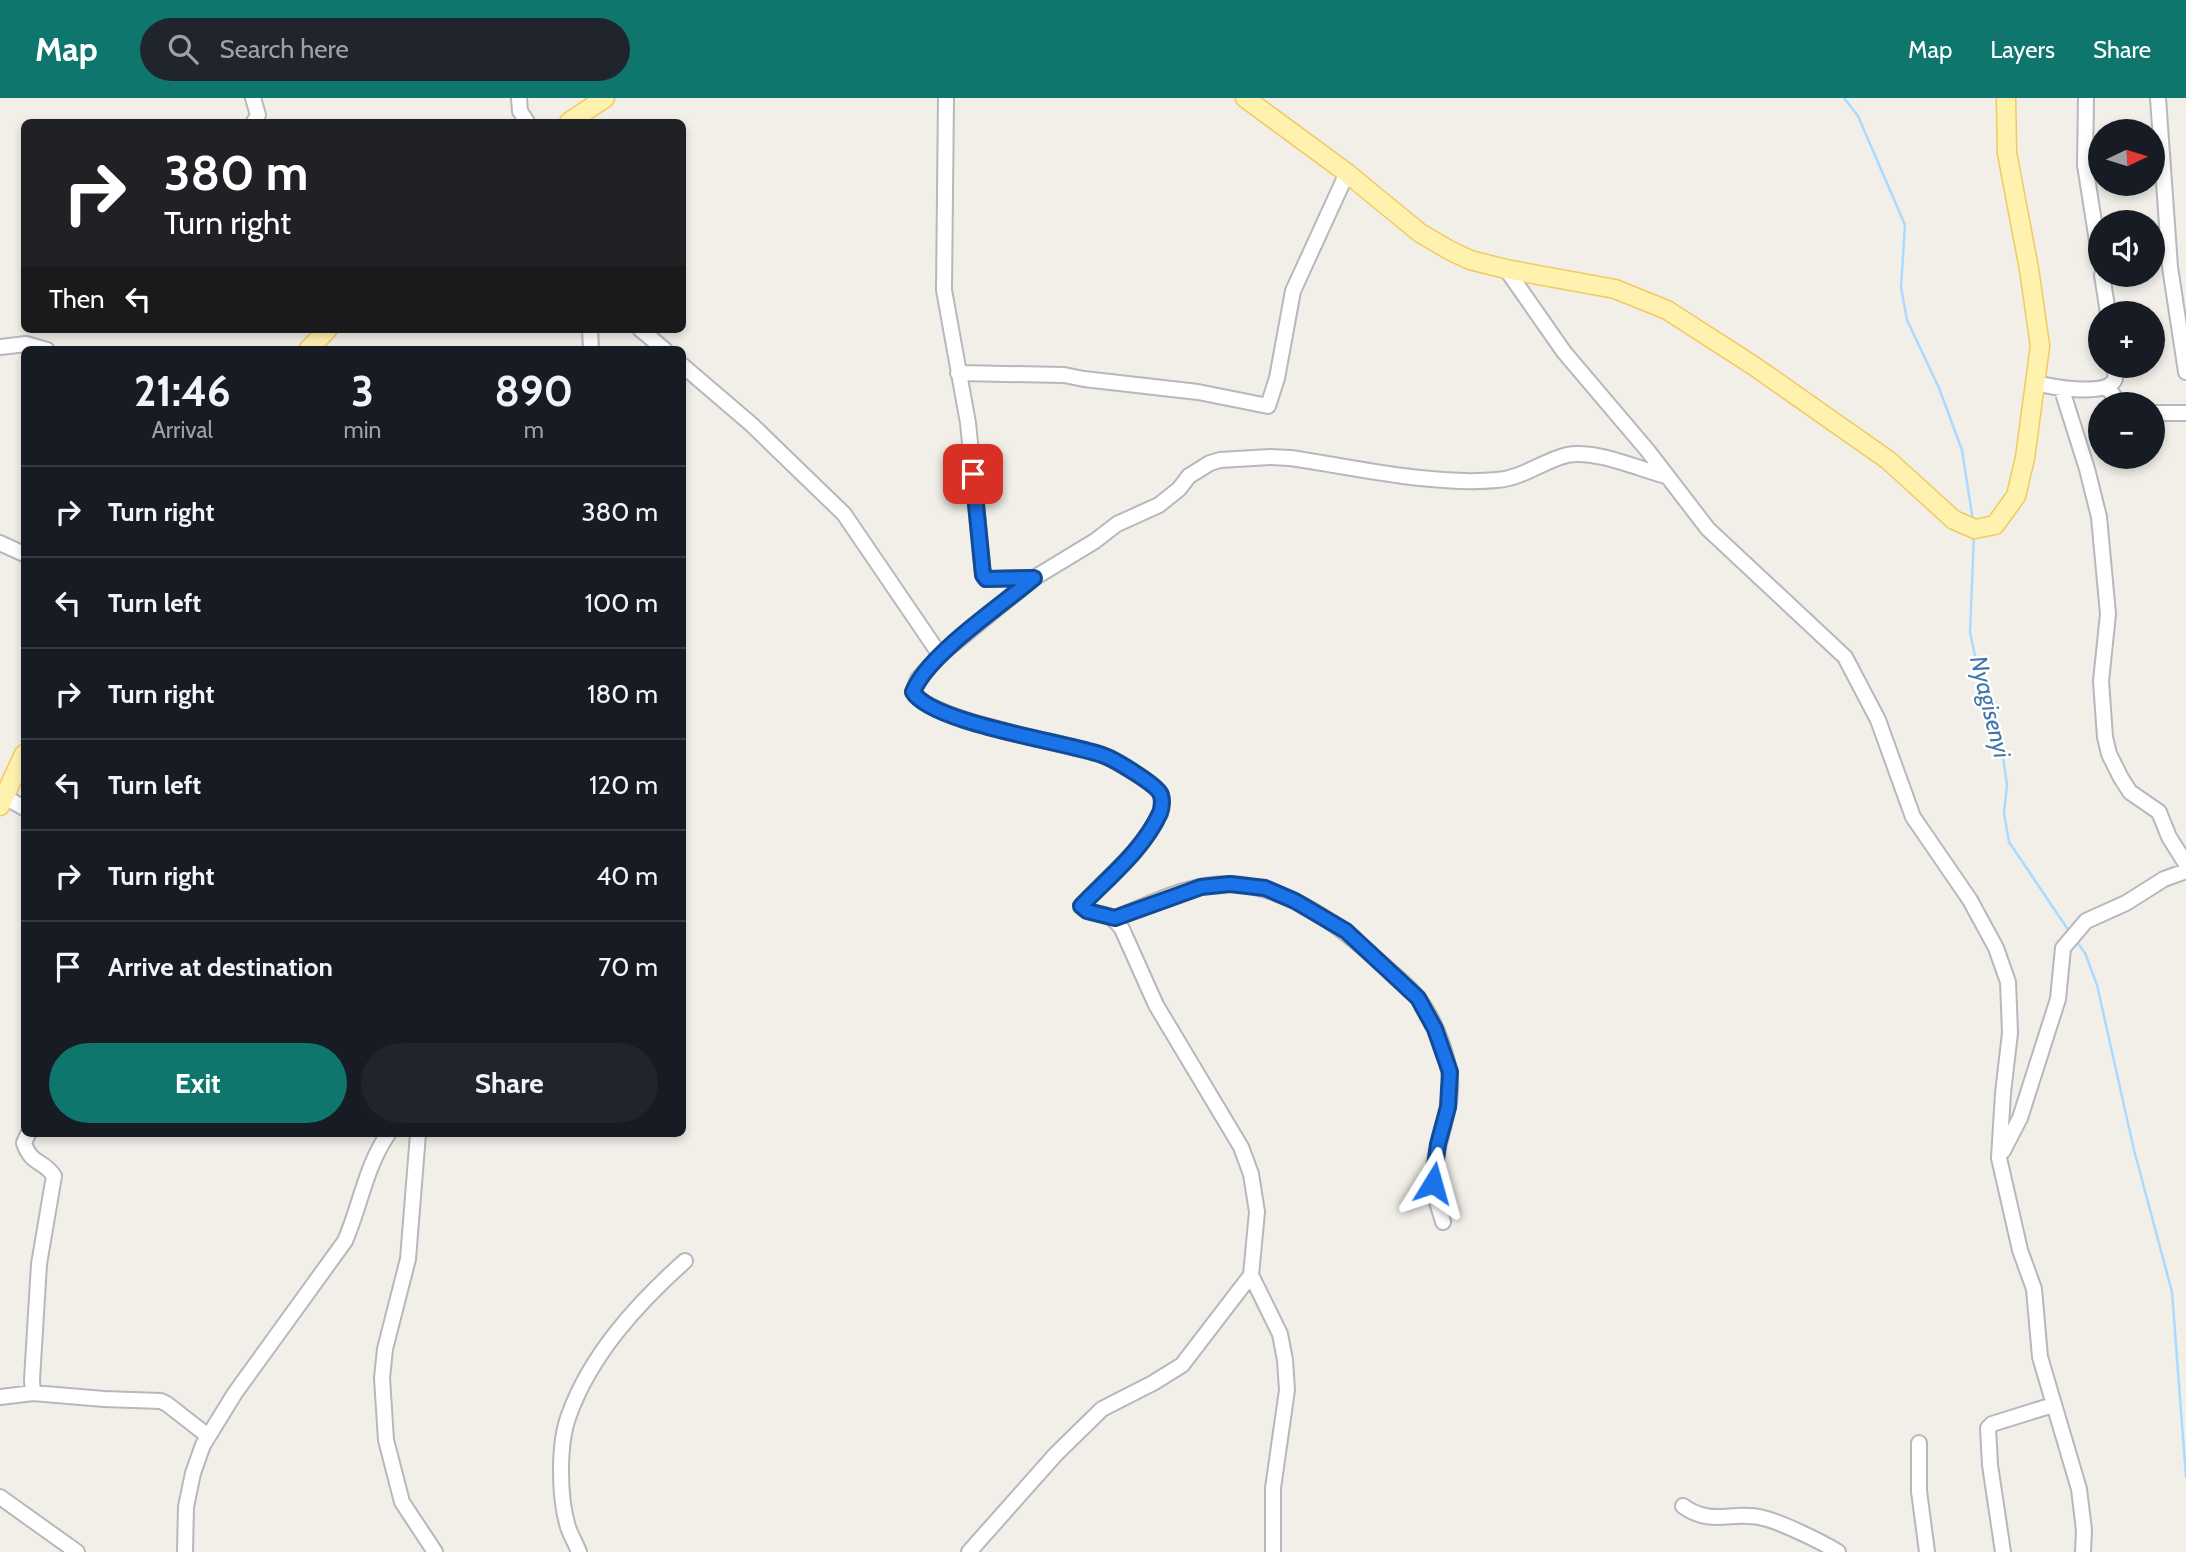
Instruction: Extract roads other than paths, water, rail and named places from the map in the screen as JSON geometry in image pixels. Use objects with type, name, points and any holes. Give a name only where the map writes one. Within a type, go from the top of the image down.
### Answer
[{"type":"main road","points":[[574,119],[605,98]]},
{"type":"main road","points":[[1245,98],[1347,173],[1420,233],[1470,260],[1615,289],[1667,310],[1754,366],[1888,460],[1954,520],[1975,529],[1995,524],[2016,496],[2025,458],[2040,346],[2029,269],[2007,153],[2006,98]]},
{"type":"main road","points":[[312,346],[324,333]]},
{"type":"main road","points":[[2,802],[21,761]]},
{"type":"street","points":[[253,98],[258,115],[256,119]]},
{"type":"street","points":[[519,98],[520,111],[525,119]]},
{"type":"street","points":[[946,98],[944,290],[968,423],[983,575],[986,579],[1034,578]]},
{"type":"street","points":[[2086,98],[2085,165],[2092,210]]},
{"type":"street","points":[[2158,98],[2170,267],[2186,372]]},
{"type":"street","points":[[958,373],[1064,375],[1198,392],[1268,406],[1277,378],[1293,291],[1347,173]]},
{"type":"street","points":[[1506,269],[1564,352],[1648,451],[1708,529],[1845,657],[1878,720],[1913,817],[1970,900],[1996,948],[2008,982],[2010,1033],[2000,1158],[2020,1250],[2035,1289],[2040,1357],[2080,1489],[2083,1552]]},
{"type":"street","points":[[645,333],[660,346]]},
{"type":"street","points":[[0,347],[29,338],[41,346]]},
{"type":"street","points":[[686,368],[751,424],[844,514],[940,655]]},
{"type":"street","points":[[2036,383],[2062,390],[2107,387],[2115,378]]},
{"type":"street","points":[[2107,387],[2111,392]]},
{"type":"street","points":[[2062,390],[2087,468],[2098,517],[2108,614],[2101,681],[2107,745],[2130,792],[2159,812],[2169,837],[2186,864]]},
{"type":"street","points":[[2165,413],[2186,413]]},
{"type":"street","points":[[1443,1222],[1433,1183],[1438,1144],[1448,1107],[1450,1072],[1435,1029],[1418,998],[1346,931],[1295,901],[1265,888],[1230,884],[1201,887],[1115,918],[1087,911],[1081,906],[1138,848],[1161,811],[1161,795],[1154,785],[1102,755],[1023,737],[935,709],[918,700],[913,692],[918,679],[940,655],[1034,578],[1095,541],[1117,524],[1159,505],[1179,489],[1196,470],[1220,460],[1290,458],[1449,481],[1512,478],[1569,454],[1589,454],[1666,476]]},
{"type":"street","points":[[0,543],[21,553]]},
{"type":"street","points":[[2,802],[21,807]]},
{"type":"street","points":[[2000,1158],[2020,1118],[2058,999],[2063,948],[2086,921],[2126,903],[2164,879],[2186,870]]},
{"type":"street","points":[[1115,918],[1156,1005],[1241,1147],[1251,1174],[1257,1212],[1251,1275],[1280,1334],[1286,1360],[1287,1390],[1273,1488],[1273,1552]]},
{"type":"street","points":[[27,1137],[24,1143],[28,1155],[50,1170],[54,1176],[37,1285],[33,1393]]},
{"type":"street","points":[[185,1552],[186,1507],[193,1473],[208,1436],[235,1393],[345,1241],[356,1216],[374,1155],[386,1137]]},
{"type":"street","points":[[418,1137],[408,1259],[385,1349],[382,1378],[386,1440],[402,1502],[435,1552]]},
{"type":"street","points":[[579,1552],[568,1528],[562,1494],[562,1455],[568,1416],[588,1374],[618,1330],[647,1295],[685,1261]]},
{"type":"street","points":[[969,1552],[1056,1454],[1102,1409],[1182,1365],[1251,1275]]},
{"type":"street","points":[[0,1397],[33,1393],[160,1401],[208,1436]]},
{"type":"street","points":[[2003,1552],[1990,1465],[1988,1427],[2053,1405]]},
{"type":"street","points":[[1919,1443],[1919,1490],[1927,1552]]},
{"type":"street","points":[[0,1497],[77,1552]]},
{"type":"street","points":[[1683,1506],[1695,1515],[1708,1517],[1760,1517],[1838,1552]]},
{"type":"waterway","name":"Nyagisenyi","points":[[1844,98],[1858,116],[1905,225],[1901,287],[1907,320],[1939,388],[1962,450],[1973,521]]},
{"type":"waterway","name":"Nyagisenyi","points":[[1974,535],[1970,632],[1978,670],[1998,721],[2007,785],[2004,813],[2009,842],[2071,934]]},
{"type":"waterway","name":"Nyagisenyi","points":[[2077,942],[2085,953],[2097,985],[2134,1150],[2172,1292],[2186,1477]]}]
